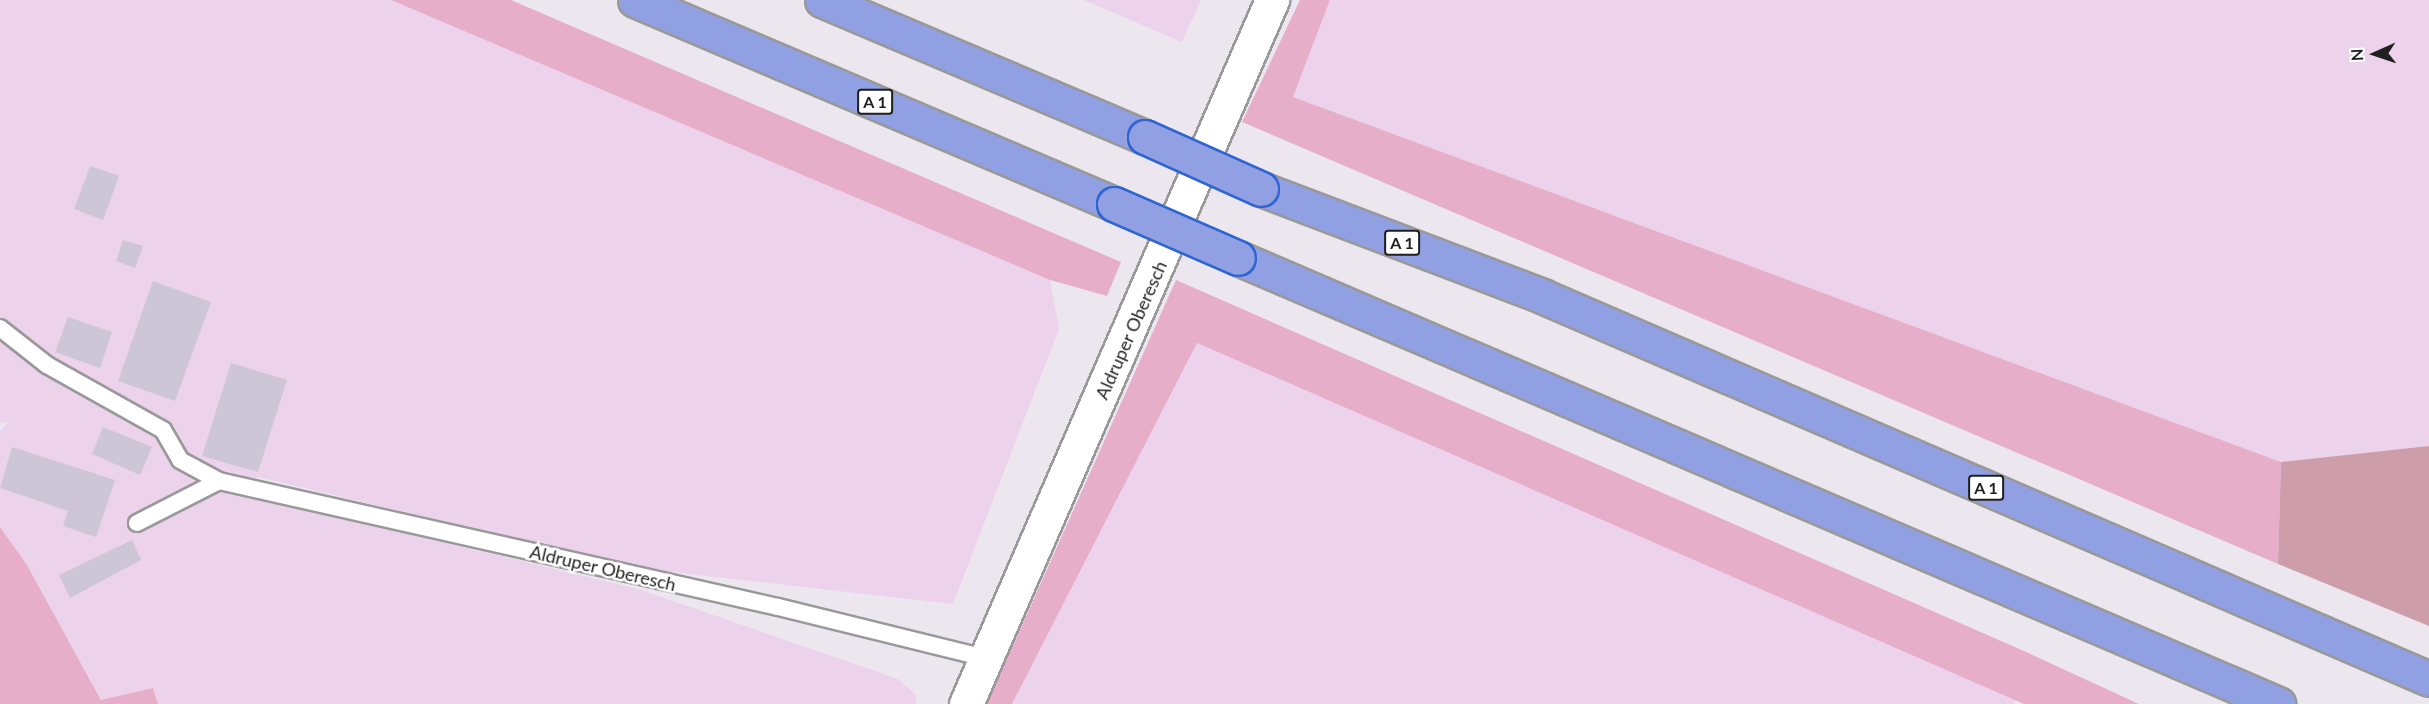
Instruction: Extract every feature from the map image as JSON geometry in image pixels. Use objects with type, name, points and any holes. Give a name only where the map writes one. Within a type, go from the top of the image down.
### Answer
[{"type":"highway","name":"A 1","points":[[636,0],[2278,704]]},
{"type":"highway","name":"A 1","points":[[822,0],[1261,189],[1542,297],[2429,679]]},
{"type":"street","name":"Aldruper Oberesch","points":[[966,704],[1272,0]]},
{"type":"lane","name":"Aldruper Oberesch","points":[[0,328],[47,365],[163,430],[180,460],[219,481],[778,607],[986,658]]},
{"type":"lane","points":[[136,523],[219,481]]},
{"type":"shaded area","points":[[0,0],[391,0],[1050,280],[1059,329],[953,604],[644,569],[258,477],[230,491],[638,589],[898,679],[916,695],[916,704],[158,704],[152,688],[102,701],[27,565],[0,527],[0,431],[9,421],[0,423]]},
{"type":"shaded area","points":[[391,0],[511,0],[1121,262],[1107,296],[1050,280]]},
{"type":"shaded area","points":[[1084,0],[1201,0],[1182,42]]},
{"type":"shaded area","points":[[1300,0],[1330,0],[1293,97],[2281,462],[2278,564],[1242,122]]},
{"type":"shaded area","points":[[1330,0],[2429,0],[2429,446],[2281,462],[1293,97]]},
{"type":"shaded area","points":[[1176,280],[2024,651],[2139,704],[2024,704],[1197,343],[1012,704],[987,704]]},
{"type":"shaded area","points":[[1197,343],[2016,698],[2014,704],[1012,704]]},
{"type":"shaded area","points":[[2429,446],[2429,626],[2278,564],[2281,462]]},
{"type":"shaded area","points":[[0,527],[27,565],[101,700],[153,688],[158,704],[0,704]]},
{"type":"building","points":[[90,166],[119,176],[103,220],[74,209]]},
{"type":"building","points":[[123,240],[143,246],[135,268],[116,261]]},
{"type":"building","points":[[153,281],[211,302],[175,401],[118,381]]},
{"type":"building","points":[[68,317],[112,332],[100,368],[55,352]]},
{"type":"building","points":[[231,363],[287,380],[258,472],[202,456]]},
{"type":"building","points":[[103,427],[152,447],[140,475],[92,454]]},
{"type":"building","points":[[12,447],[115,480],[96,537],[63,526],[68,511],[0,488]]},
{"type":"building","points":[[132,540],[141,560],[70,598],[59,575]]}]
